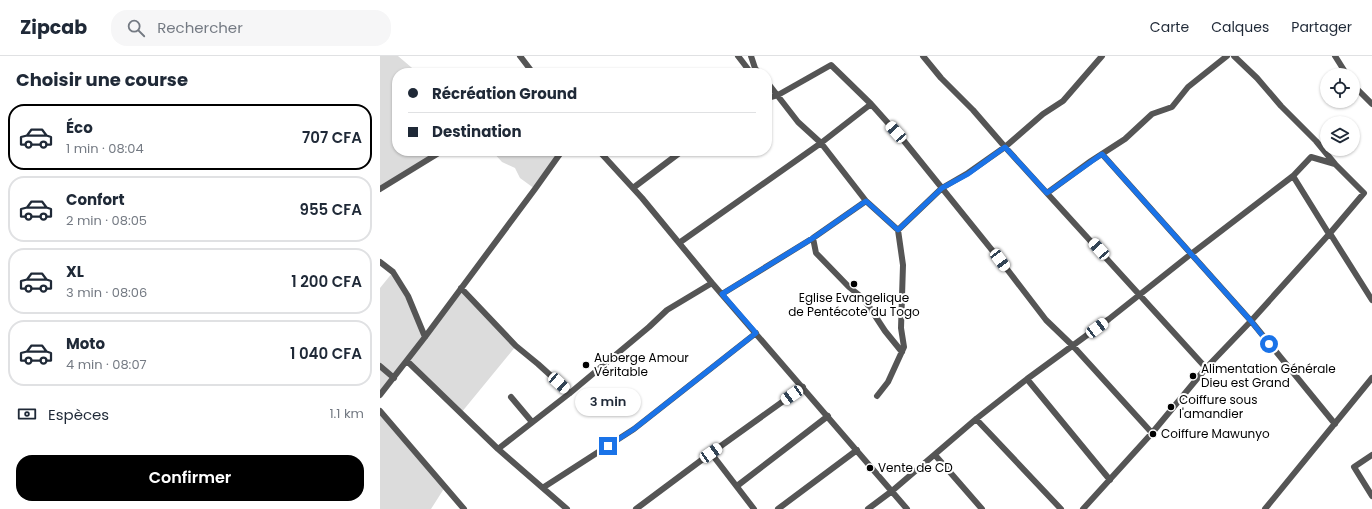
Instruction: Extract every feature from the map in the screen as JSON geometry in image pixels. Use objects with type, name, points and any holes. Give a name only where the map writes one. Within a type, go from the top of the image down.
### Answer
[{"type":"street","points":[[520,56],[529,68]]},
{"type":"street","points":[[738,56],[747,68]]},
{"type":"street","points":[[751,56],[755,68]]},
{"type":"street","points":[[923,56],[940,78],[973,110],[1206,368]]},
{"type":"street","points":[[898,230],[942,188],[968,174],[1005,147],[1043,114],[1063,101],[1102,56]]},
{"type":"street","points":[[1047,193],[1125,139],[1152,114],[1172,107],[1188,87],[1227,56]]},
{"type":"street","points":[[1083,509],[1152,433],[1206,368],[1251,321],[1364,193],[1281,106],[1258,78],[1234,56]]},
{"type":"street","points":[[1338,57],[1344,68]]},
{"type":"street","points":[[772,97],[778,95],[831,65],[871,104],[904,141],[1000,260],[1046,320],[1073,346],[1152,433]]},
{"type":"street","points":[[772,88],[798,122],[821,143],[866,201],[898,230],[903,265],[900,328],[904,347],[888,382],[877,396]]},
{"type":"street","points":[[1360,92],[1372,104]]},
{"type":"street","points":[[679,243],[821,143],[871,104]]},
{"type":"street","points":[[1102,154],[1251,321],[1335,424]]},
{"type":"street","points":[[380,189],[434,156]]},
{"type":"street","points":[[380,395],[407,362],[559,156]]},
{"type":"street","points":[[604,156],[633,188],[712,283],[907,509]]},
{"type":"street","points":[[633,188],[675,156]]},
{"type":"street","points":[[868,509],[892,492],[976,419],[1293,176],[1312,157],[1335,164]]},
{"type":"street","points":[[1293,176],[1372,300]]},
{"type":"street","points":[[722,294],[813,238],[866,201]]},
{"type":"street","points":[[813,238],[816,253],[849,287],[864,299],[885,331],[902,352]]},
{"type":"street","points":[[380,262],[393,272],[408,296],[425,337]]},
{"type":"street","points":[[498,448],[570,393],[667,310],[712,283]]},
{"type":"street","points":[[461,288],[516,346],[570,393]]},
{"type":"street","points":[[544,488],[634,429],[756,333]]},
{"type":"street","points":[[407,362],[498,448],[567,509]]},
{"type":"street","points":[[380,366],[394,378]]},
{"type":"street","points":[[1265,509],[1372,378]]},
{"type":"street","points":[[1027,379],[1110,480]]},
{"type":"street","points":[[636,509],[803,387]]},
{"type":"street","points":[[511,397],[532,422]]},
{"type":"street","points":[[380,411],[464,509]]},
{"type":"street","points":[[737,486],[828,416]]},
{"type":"street","points":[[976,419],[1062,509]]},
{"type":"street","points":[[778,509],[857,450]]},
{"type":"street","points":[[711,453],[754,509]]},
{"type":"street","points":[[935,455],[982,509]]},
{"type":"street","points":[[1372,455],[1354,467],[1372,496]]},
{"type":"shaded area","points":[[380,56],[398,56],[412,68],[392,68],[392,156],[432,156],[380,188]]},
{"type":"shaded area","points":[[497,156],[559,156],[535,189],[520,178],[515,168],[502,162]]},
{"type":"shaded area","points":[[393,272],[425,336],[461,288],[516,346],[461,413],[407,362],[380,396],[380,288]]},
{"type":"shaded area","points":[[380,411],[445,487],[431,509],[380,509]]},
{"type":"place","name":"Eglise Evangelique de Pentécote du Togo","points":[[854,284]]},
{"type":"place","name":"Auberge Amour Véritable","points":[[586,365]]},
{"type":"place","name":"Alimentation Générale Dieu est Grand","points":[[1193,376]]},
{"type":"place","name":"Coiffure sous l'amandier","points":[[1171,407]]},
{"type":"place","name":"Coiffure Mawunyo","points":[[1153,434]]},
{"type":"place","name":"Vente de CD","points":[[870,468]]},
{"type":"route","points":[[608,446],[634,429],[756,333],[722,294],[813,238],[866,201],[898,230],[942,188],[968,174],[1005,147],[1047,193],[1102,154],[1251,321],[1269,344]]}]
